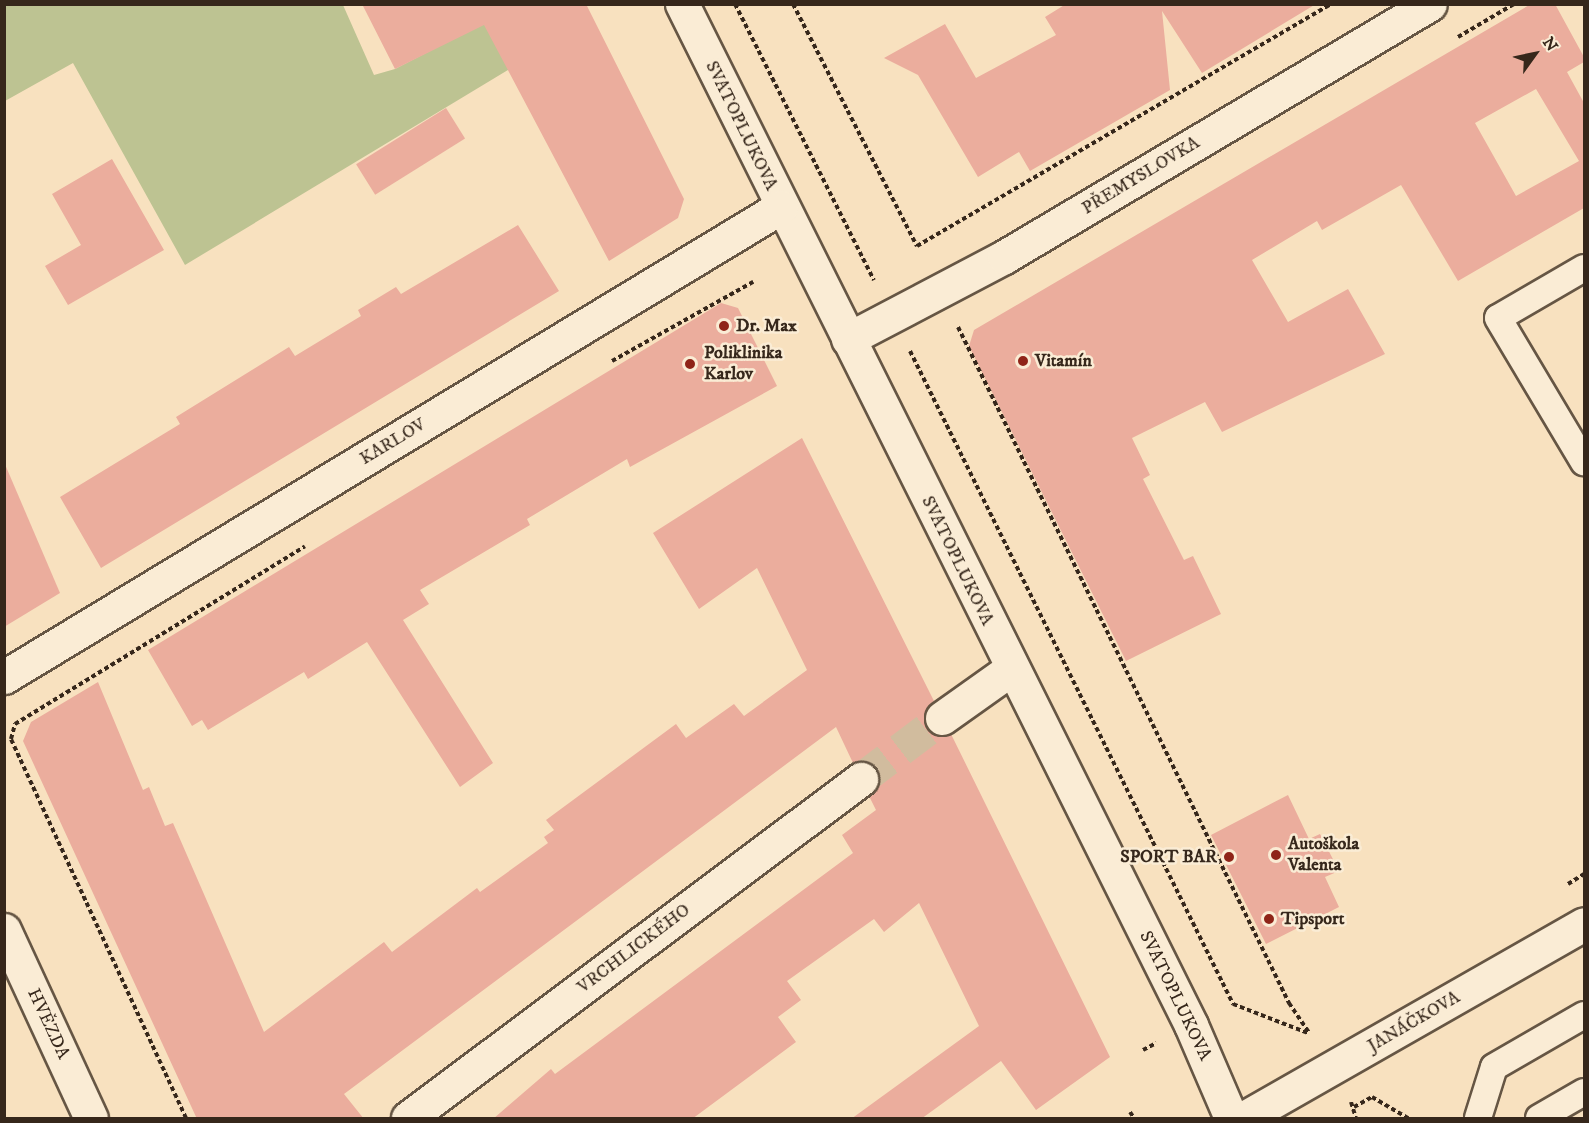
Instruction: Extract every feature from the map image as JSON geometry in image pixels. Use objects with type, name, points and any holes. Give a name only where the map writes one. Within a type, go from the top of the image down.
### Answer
[{"type":"street","name":"SVATOPLUKOVA","points":[[682,4],[1011,669],[1191,1025],[1231,1119]]},
{"type":"street","name":"PŘEMYSLOVKA","points":[[848,339],[1004,257],[1430,4]]},
{"type":"street","name":"KARLOV","points":[[4,677],[781,207]]},
{"type":"street","points":[[942,718],[1011,669]]},
{"type":"street","name":"VRCHLICKÉHO","points":[[408,1119],[861,779]]},
{"type":"street","name":"JANÁČKOVA","points":[[1244,1119],[1584,924]]},
{"type":"street","name":"HVĚZDA","points":[[4,930],[91,1119]]},
{"type":"lane","points":[[1584,268],[1498,318],[1584,462]]},
{"type":"lane","points":[[1478,1119],[1494,1067],[1584,1015]]},
{"type":"lane","points":[[1539,1119],[1584,1092]]},
{"type":"path","points":[[735,4],[1233,1004],[1310,1034],[1321,1028]]},
{"type":"path","points":[[793,4],[940,290],[1289,1003],[1310,1034]]},
{"type":"path","points":[[917,246],[1331,4]]},
{"type":"path","points":[[604,366],[753,282]]},
{"type":"path","points":[[186,1119],[11,739],[15,724],[311,543]]},
{"type":"path","points":[[1566,885],[1584,874]]},
{"type":"path","points":[[1354,1107],[1372,1097],[1408,1119]]},
{"type":"path","points":[[1130,1112],[1134,1119]]},
{"type":"green space","points":[[5,5],[343,5],[374,75],[395,69],[503,13],[523,61],[185,265],[73,63],[5,101]]},
{"type":"building","points":[[362,4],[586,4],[684,199],[678,218],[609,261],[484,25],[395,69]]},
{"type":"building","points":[[1066,4],[1316,4],[1202,73],[1162,11],[1170,90],[1030,171],[1019,152],[978,177],[918,75],[884,58],[945,24],[976,78],[1056,35],[1045,17]]},
{"type":"building","points":[[1531,4],[1555,4],[1584,57],[1584,62],[1567,72],[1584,103],[1584,208],[1458,281],[1401,185],[1322,230],[1317,221],[1252,260],[1288,322],[1348,289],[1385,354],[1222,432],[1205,402],[1132,438],[1150,475],[1143,479],[1184,560],[1193,556],[1221,614],[1126,661],[969,346],[974,330]],"holes":[[[1536,89],[1579,161],[1516,196],[1475,123]]]},
{"type":"building","points":[[446,108],[465,139],[375,195],[356,164]]},
{"type":"building","points":[[112,159],[164,250],[68,305],[45,266],[81,245],[52,194]]},
{"type":"building","points":[[518,225],[559,291],[101,568],[60,497],[180,424],[176,417],[289,347],[295,356],[361,316],[358,310],[396,287],[401,294]]},
{"type":"building","points":[[721,303],[738,308],[777,386],[630,467],[627,459],[527,519],[530,525],[420,590],[429,604],[403,620],[493,763],[460,787],[367,642],[308,679],[304,672],[208,730],[202,720],[192,726],[148,650]]},
{"type":"building","points":[[802,438],[934,701],[925,711],[926,728],[935,735],[951,734],[1110,1057],[1036,1110],[1001,1061],[921,1119],[851,1119],[979,1026],[919,903],[884,932],[874,919],[787,981],[801,1000],[778,1017],[796,1042],[692,1119],[493,1119],[551,1069],[555,1074],[853,853],[842,835],[876,810],[869,796],[878,787],[879,776],[869,762],[853,763],[836,727],[344,1094],[364,1119],[197,1119],[23,741],[31,722],[98,682],[143,790],[149,787],[165,826],[173,823],[264,1032],[384,942],[392,952],[477,888],[480,892],[548,843],[544,837],[554,830],[546,820],[676,724],[686,738],[734,704],[744,716],[807,670],[757,568],[699,609],[653,533]]},
{"type":"building","points":[[4,462],[60,593],[4,627]]},
{"type":"building","name":"Autoškola Valenta","points":[[1288,795],[1309,839],[1320,834],[1339,871],[1325,877],[1339,907],[1266,944],[1211,835]]},
{"type":"tunnel","points":[[861,779],[942,718]]},
{"type":"place","name":"Dr. Max","points":[[724,326]]},
{"type":"place","name":"Vitamín","points":[[1023,361]]},
{"type":"place","name":"Poliklinika Karlov","points":[[690,364]]},
{"type":"place","name":"Autoškola Valenta","points":[[1276,855]]},
{"type":"place","name":"SPORT BAR","points":[[1229,857]]},
{"type":"place","name":"Tipsport","points":[[1269,919]]}]
